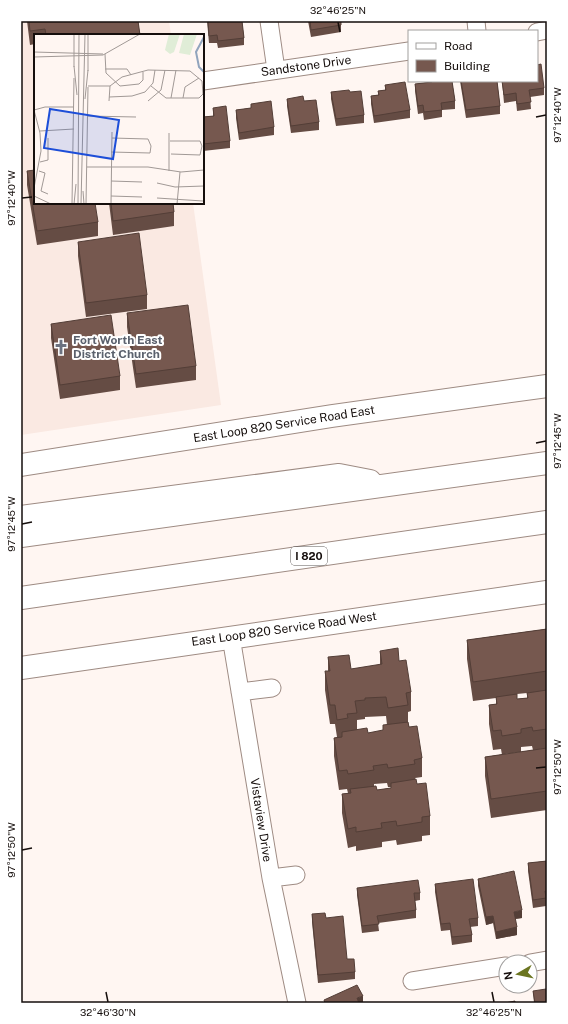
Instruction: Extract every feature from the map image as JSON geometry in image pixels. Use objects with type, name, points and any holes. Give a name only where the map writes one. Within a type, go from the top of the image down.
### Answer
[{"type":"main road","name":"East Loop 820 Service Road East","points":[[21,465],[332,416],[547,386]]},
{"type":"main road","points":[[21,536],[547,463]]},
{"type":"main road","points":[[21,517],[339,476],[390,484]]},
{"type":"main road","name":"I 820","points":[[21,598],[547,522]]},
{"type":"main road","points":[[21,602],[72,591]]},
{"type":"main road","name":"East Loop 820 Service Road West","points":[[21,668],[547,592]]},
{"type":"street","points":[[269,21],[276,70]]},
{"type":"street","name":"Sandstone Drive","points":[[204,81],[408,51]]},
{"type":"street","name":"Vistaview Drive","points":[[231,637],[270,878],[297,1003]]},
{"type":"street","points":[[240,692],[272,688]]},
{"type":"street","points":[[270,878],[296,875]]},
{"type":"street","points":[[412,981],[498,967]]},
{"type":"shaded area","points":[[21,21],[169,21],[171,34],[34,34],[34,204],[193,204],[221,405],[21,435]]},
{"type":"building","points":[[29,21],[138,21],[140,34],[46,34],[45,29],[30,31]]},
{"type":"building","points":[[208,21],[242,21],[244,38],[218,41],[217,35],[209,36]]},
{"type":"building","points":[[310,21],[341,21],[341,25],[311,30]]},
{"type":"building","points":[[541,64],[544,88],[529,90],[531,102],[517,104],[516,93],[504,95],[502,82],[538,82],[538,65]]},
{"type":"building","points":[[405,82],[410,110],[374,116],[371,96],[379,95],[378,91],[386,90],[385,85]]},
{"type":"building","points":[[452,82],[455,101],[441,103],[442,110],[424,112],[423,105],[418,106],[415,84]]},
{"type":"building","points":[[461,82],[497,82],[500,106],[466,110]]},
{"type":"building","points":[[349,90],[350,92],[361,91],[364,115],[336,119],[331,92]]},
{"type":"building","points":[[303,96],[304,101],[316,100],[319,122],[291,126],[287,99]]},
{"type":"building","points":[[271,101],[274,127],[239,133],[236,110],[251,108],[251,104]]},
{"type":"building","points":[[226,106],[230,141],[204,144],[204,117],[214,116],[213,108]]},
{"type":"building","points":[[34,170],[34,204],[95,204],[98,222],[37,231],[27,171]]},
{"type":"building","points":[[111,204],[173,204],[174,212],[113,221]]},
{"type":"building","points":[[139,233],[147,295],[86,303],[78,242]]},
{"type":"building","points":[[188,305],[196,366],[136,374],[127,313]]},
{"type":"building","points":[[111,315],[120,376],[60,385],[51,324]]},
{"type":"building","points":[[547,629],[547,671],[473,682],[467,640]]},
{"type":"building","points":[[398,648],[399,661],[406,660],[411,692],[406,693],[408,705],[388,708],[386,697],[365,698],[365,700],[355,701],[357,713],[347,714],[348,718],[337,720],[335,705],[330,705],[325,671],[330,671],[328,657],[349,655],[351,669],[382,664],[380,651]]},
{"type":"building","points":[[547,690],[547,729],[533,731],[532,727],[521,729],[521,733],[502,736],[501,730],[493,731],[489,705],[497,704],[496,697],[517,694],[517,699],[528,698],[527,693]]},
{"type":"building","points":[[408,722],[409,727],[417,726],[422,758],[414,760],[415,764],[388,768],[387,764],[373,766],[374,770],[348,774],[347,770],[339,771],[334,738],[342,737],[342,732],[367,728],[368,733],[383,730],[383,725]]},
{"type":"building","points":[[547,748],[547,791],[491,799],[485,757]]},
{"type":"building","points":[[416,779],[417,784],[426,783],[430,816],[422,817],[422,822],[397,826],[396,821],[381,823],[382,828],[356,832],[356,827],[348,829],[342,794],[351,793],[350,789],[376,786],[377,790],[391,788],[391,783]]},
{"type":"building","points":[[547,861],[546,898],[533,900],[528,863]]},
{"type":"building","points":[[514,871],[522,910],[514,912],[517,927],[496,932],[493,916],[486,917],[478,879]]},
{"type":"building","points":[[473,879],[478,918],[469,919],[472,935],[452,937],[450,923],[441,924],[435,884]]},
{"type":"building","points":[[418,880],[420,893],[414,893],[416,910],[377,916],[379,924],[362,926],[357,888]]},
{"type":"building","points":[[325,913],[326,918],[343,916],[347,959],[354,959],[355,972],[318,975],[312,914]]},
{"type":"building","points":[[357,985],[363,996],[357,998],[359,1003],[325,1003],[324,1000]]},
{"type":"building","points":[[546,989],[547,1003],[535,1003],[534,994],[538,994],[538,990]]},
{"type":"place","name":"Fort Worth East District Church","points":[[61,347]]}]
